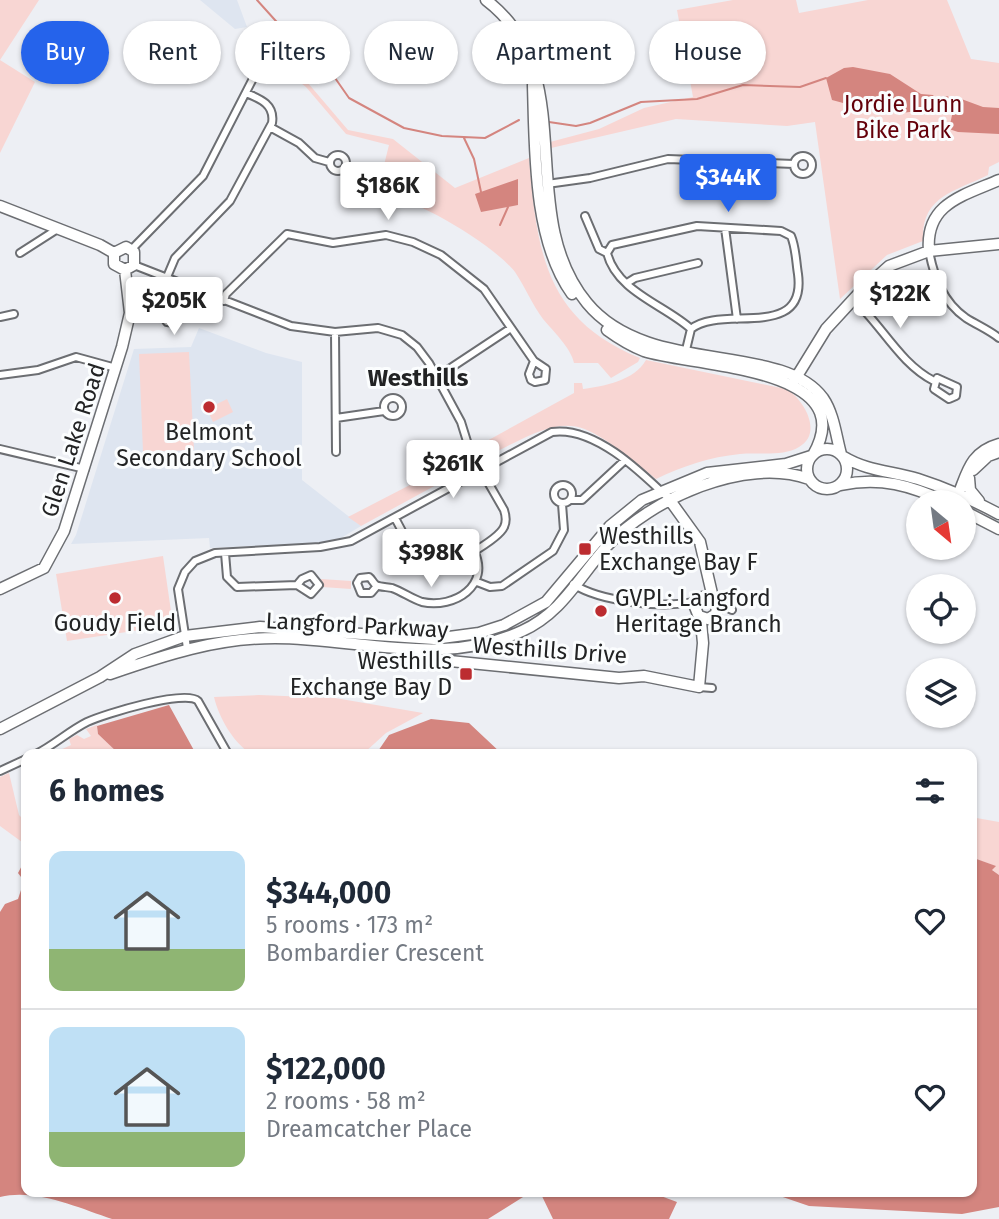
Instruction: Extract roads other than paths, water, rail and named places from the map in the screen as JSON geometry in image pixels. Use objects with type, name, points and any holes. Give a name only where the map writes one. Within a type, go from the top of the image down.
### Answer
[{"type":"main road","points":[[486,0],[516,27],[534,67],[544,184],[556,246],[579,293],[616,329],[652,345],[685,356],[794,381],[825,401],[847,475],[840,485]]},
{"type":"main road","points":[[929,251],[927,233],[939,211],[962,196],[999,180]]},
{"type":"main road","points":[[0,206],[59,228],[114,253]]},
{"type":"main road","points":[[794,381],[817,341],[853,299],[889,266],[929,251],[999,244]]},
{"type":"main road","points":[[121,248],[131,250],[136,257],[130,268],[114,264],[114,253],[121,248]]},
{"type":"main road","name":"Glen Lake Road","points":[[0,589],[37,573],[52,557],[64,531],[116,368],[130,313],[130,268]]},
{"type":"main road","points":[[794,381],[822,415],[822,435],[807,467],[809,479],[822,489],[867,480],[887,481],[913,490]]},
{"type":"main road","points":[[959,490],[961,480],[974,458],[999,444]]},
{"type":"main road","points":[[812,456],[824,449],[843,455],[862,467],[901,474],[944,490]]},
{"type":"main road","points":[[961,490],[979,463],[999,452]]},
{"type":"main road","name":"Langford Parkway","points":[[0,729],[100,677],[135,654],[185,636],[271,627],[403,639],[453,638],[479,633],[526,616],[546,602],[610,526],[642,500],[720,470],[786,464],[812,456]]},
{"type":"main road","name":"Langford Parkway","points":[[100,677],[187,648],[251,639],[301,639],[411,651],[482,645],[539,621],[577,586],[621,533],[669,499],[700,486],[735,478],[785,474],[809,479]]},
{"type":"main road","points":[[969,478],[970,490],[984,506]]},
{"type":"main road","points":[[669,499],[701,542],[708,576],[699,687]]},
{"type":"main road","points":[[976,503],[999,514]]},
{"type":"main road","points":[[976,517],[999,529]]},
{"type":"main road","name":"Westhills Drive","points":[[301,639],[322,646],[554,673],[619,678],[644,676],[699,687]]},
{"type":"street","points":[[131,250],[198,182],[250,84]]},
{"type":"street","points":[[170,303],[168,278],[175,258],[225,209],[273,119],[270,108],[246,93]]},
{"type":"street","points":[[270,127],[299,143],[315,158],[329,162]]},
{"type":"street","points":[[544,184],[601,176],[668,159],[794,164]]},
{"type":"street","points":[[585,216],[599,249],[607,253],[627,283],[691,329]]},
{"type":"street","points":[[607,253],[617,242],[683,227],[789,234],[794,242],[799,288],[790,307],[773,317],[705,321],[691,329],[685,356]]},
{"type":"street","points":[[20,253],[59,228]]},
{"type":"street","points":[[725,228],[737,319]]},
{"type":"street","points":[[224,301],[226,294],[287,234],[333,243],[386,236],[423,246],[460,267],[491,298],[534,361]]},
{"type":"street","points":[[929,251],[937,281],[949,302],[968,319],[999,338]]},
{"type":"street","points":[[627,283],[635,278],[698,263]]},
{"type":"street","points":[[130,268],[168,278],[291,326],[335,332],[378,328],[394,331],[417,347],[458,415],[468,446],[504,510],[506,521],[500,532],[474,551],[442,569],[427,569],[419,562],[395,518]]},
{"type":"street","points":[[853,299],[880,326],[905,358],[934,381]]},
{"type":"street","points":[[0,317],[14,314]]},
{"type":"street","points":[[437,377],[511,328]]},
{"type":"street","points":[[335,332],[337,452]]},
{"type":"street","points":[[0,374],[38,370],[76,357],[116,368]]},
{"type":"street","points":[[336,418],[384,411]]},
{"type":"street","points":[[187,648],[178,595],[181,577],[202,557],[331,546],[362,536],[541,436],[562,431],[593,438],[669,499]]},
{"type":"street","points":[[0,449],[85,469]]},
{"type":"street","points":[[562,504],[571,500],[582,500],[624,461]]},
{"type":"street","points":[[477,582],[490,587],[502,586],[553,551],[564,530],[562,504],[554,493],[561,485],[571,489],[571,500]]},
{"type":"street","points":[[377,586],[395,589],[421,601],[435,603],[463,595],[477,582],[480,568],[474,551]]},
{"type":"street","points":[[225,553],[227,577],[237,587],[298,586]]},
{"type":"street","points":[[567,580],[600,597],[706,607]]},
{"type":"street","name":"Westhills Drive","points":[[699,687],[712,688]]},
{"type":"street","points":[[49,749],[75,728],[98,718],[165,699],[193,696],[225,749]]},
{"type":"street","points":[[0,771],[21,761]]},
{"type":"waterway","points":[[257,0],[284,30],[319,55],[349,98],[404,128],[442,136],[485,138],[519,120]]},
{"type":"waterway","points":[[549,122],[576,126],[641,102],[697,99],[743,85],[800,87],[826,78]]},
{"type":"waterway","points":[[935,98],[947,97],[954,101]]},
{"type":"waterway","points":[[464,138],[474,159],[481,192]]},
{"type":"waterway","points":[[500,225],[508,207]]},
{"type":"place","name":"Belmont Secondary School","points":[[209,407]]},
{"type":"place","name":"Westhills Exchange Bay F","points":[[585,549]]},
{"type":"place","name":"Goudy Field","points":[[115,598]]},
{"type":"place","name":"GVPL: Langford Heritage Branch","points":[[601,611]]},
{"type":"place","name":"Westhills Exchange Bay D","points":[[466,674]]},
{"type":"district","name":"Westhills","points":[[418,378]]},
{"type":"park label","name":"Jordie Lunn Bike Park","points":[[903,117]]}]
